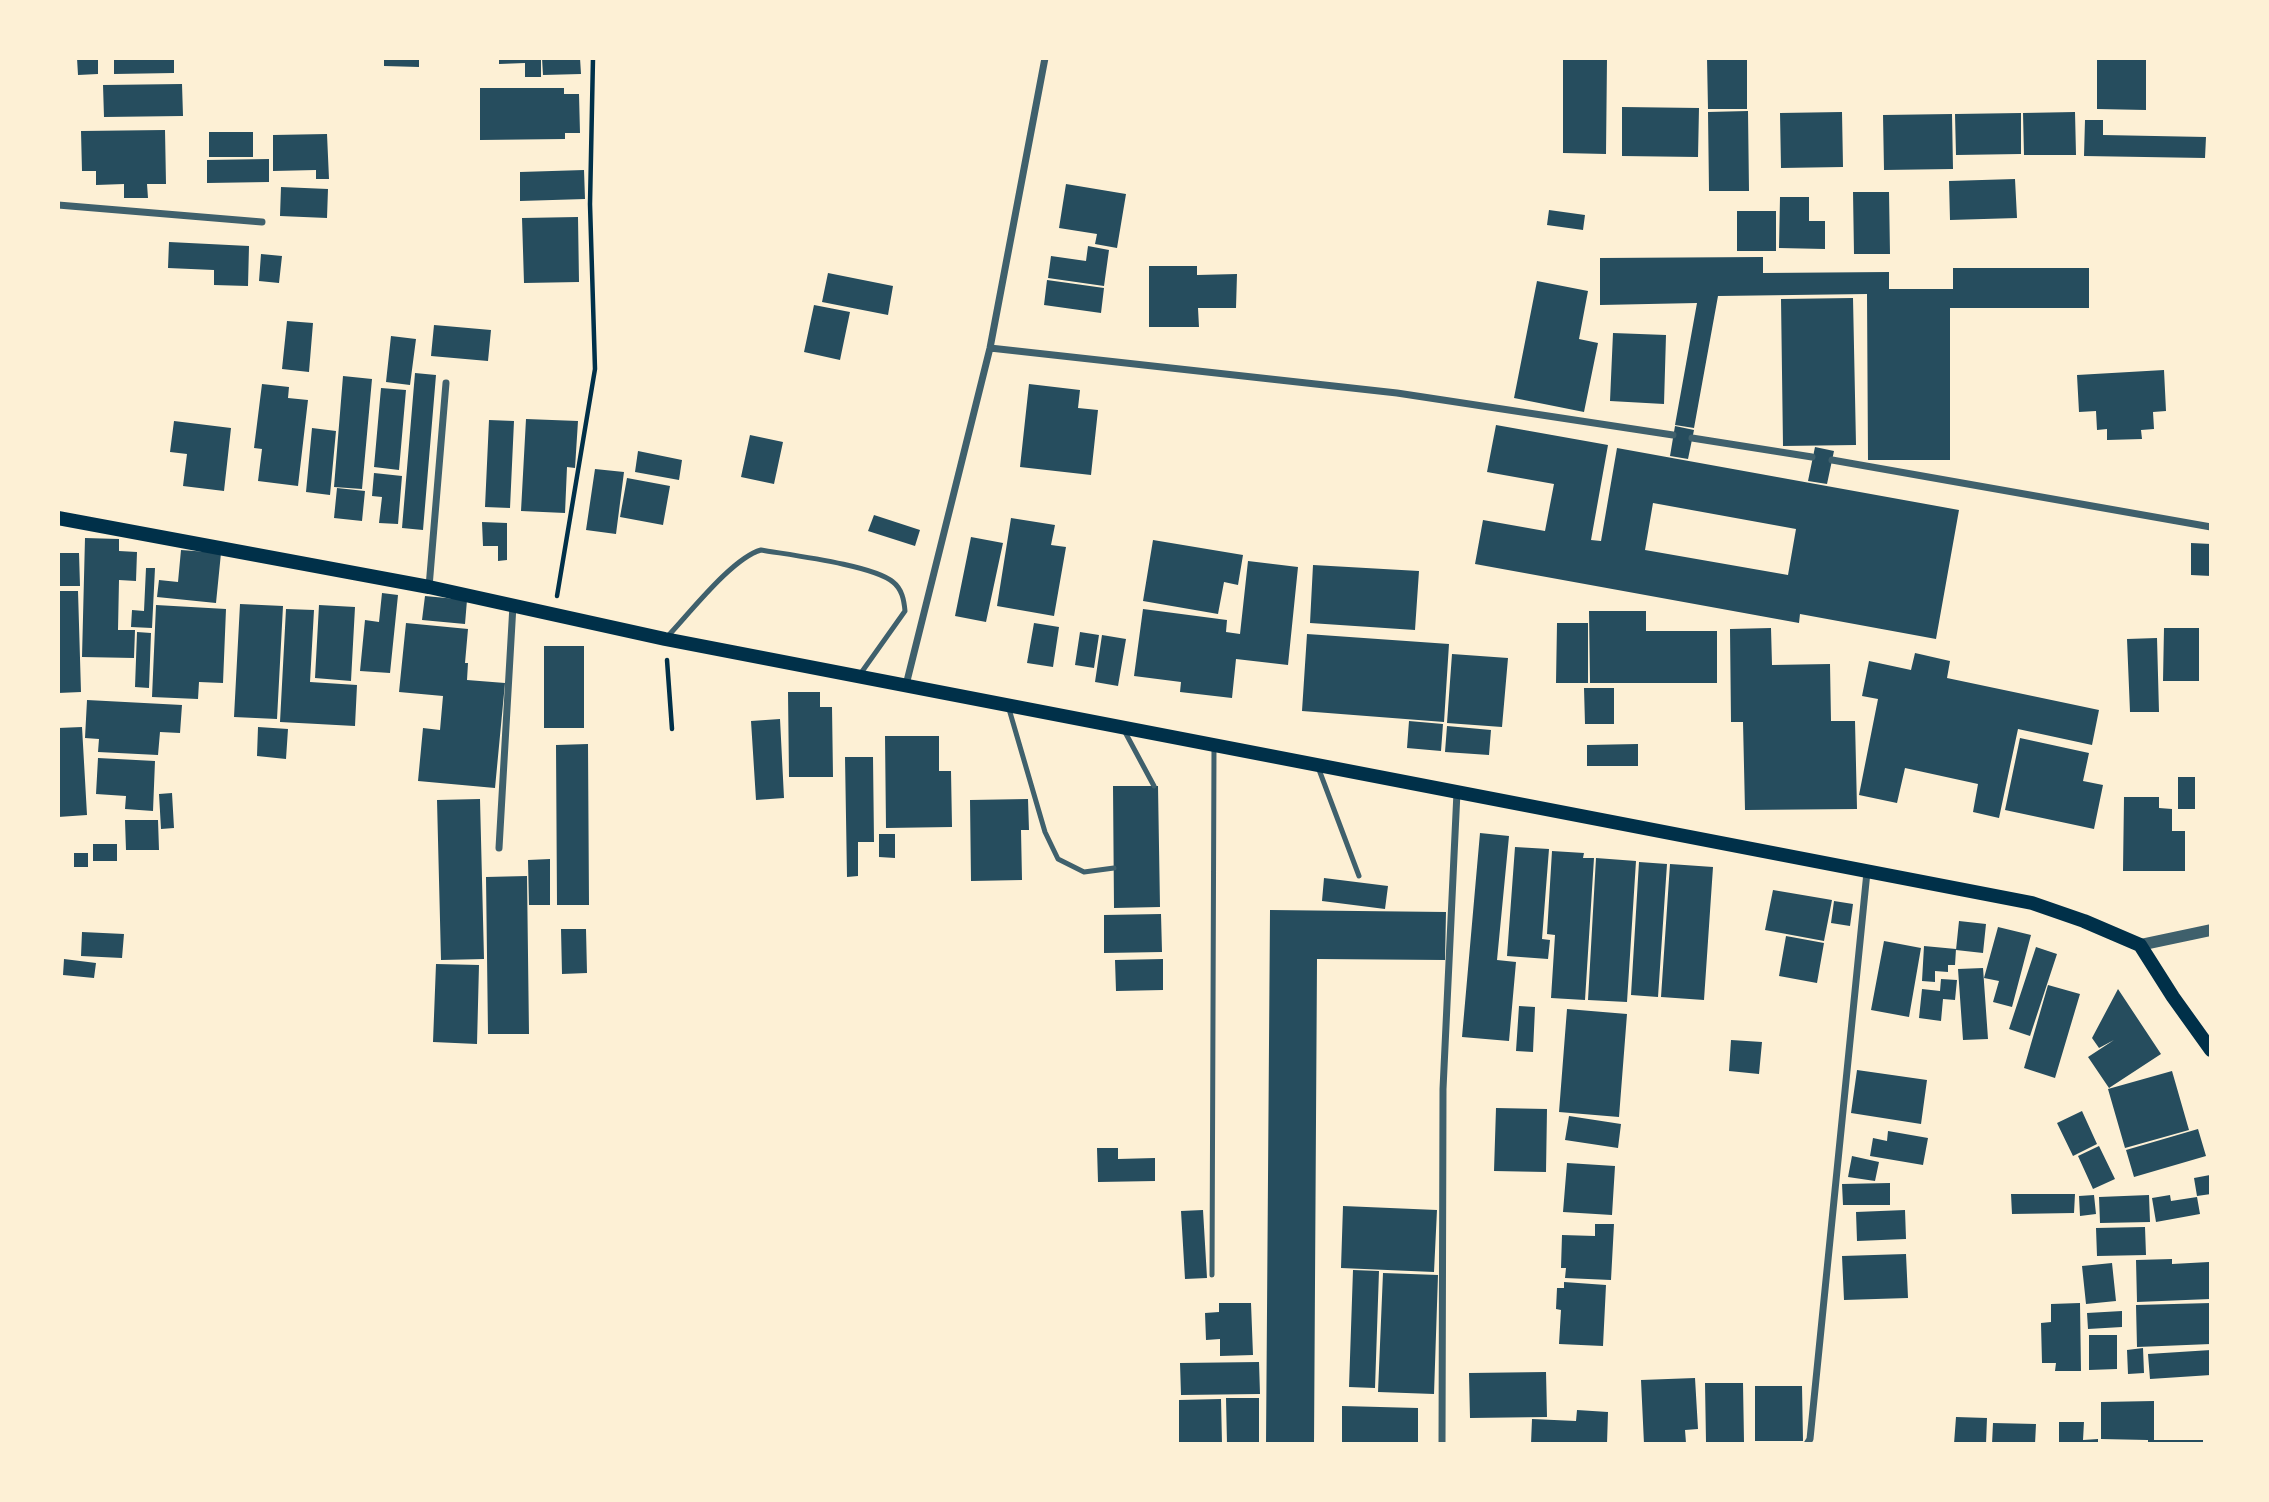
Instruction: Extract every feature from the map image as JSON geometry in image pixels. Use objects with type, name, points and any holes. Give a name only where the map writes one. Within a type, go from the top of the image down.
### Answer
[{"type":"main road","points":[[58,518],[429,587],[665,639],[2032,903],[2140,945],[2211,1050]]},
{"type":"street","points":[[906,685],[990,348],[1045,58]]},
{"type":"street","points":[[58,205],[262,222]]},
{"type":"street","points":[[990,348],[1397,393],[1673,435]]},
{"type":"street","points":[[429,587],[446,383]]},
{"type":"street","points":[[1692,438],[1812,457]]},
{"type":"street","points":[[1832,460],[2211,527]]},
{"type":"street","points":[[499,848],[513,604]]},
{"type":"street","points":[[1442,1444],[1443,1089],[1457,791]]},
{"type":"street","points":[[1807,1444],[1810,1439],[1867,871]]},
{"type":"street","points":[[2140,945],[2211,930]]},
{"type":"lane","points":[[665,639],[733,567],[753,552],[761,550],[827,561],[884,575],[896,584],[903,597],[905,611],[859,676]]},
{"type":"lane","points":[[1008,704],[1045,832],[1058,859],[1084,872],[1114,868]]},
{"type":"lane","points":[[1122,726],[1154,786]]},
{"type":"lane","points":[[1212,1275],[1214,744]]},
{"type":"lane","points":[[1317,764],[1359,876]]},
{"type":"path","points":[[554,613],[595,369],[590,204],[593,58]]},
{"type":"path","points":[[665,639],[672,729]]},
{"type":"building","points":[[77,58],[98,58],[98,74],[78,75]]},
{"type":"building","points":[[114,58],[174,58],[174,73],[114,74]]},
{"type":"building","points":[[384,58],[419,58],[419,67],[384,66]]},
{"type":"building","points":[[499,58],[541,58],[541,77],[525,77],[525,63],[499,64]]},
{"type":"building","points":[[542,58],[580,58],[581,74],[543,75]]},
{"type":"building","points":[[1563,58],[1607,58],[1606,154],[1563,153]]},
{"type":"building","points":[[1707,58],[1747,58],[1747,109],[1708,109]]},
{"type":"building","points":[[2097,58],[2146,58],[2146,110],[2097,109]]},
{"type":"building","points":[[182,84],[183,116],[104,117],[103,85]]},
{"type":"building","points":[[480,88],[564,88],[564,94],[579,94],[580,133],[565,133],[565,139],[480,140]]},
{"type":"building","points":[[1622,107],[1699,108],[1698,157],[1622,156]]},
{"type":"building","points":[[1748,111],[1749,191],[1709,191],[1708,112]]},
{"type":"building","points":[[1842,112],[1843,167],[1781,168],[1780,113]]},
{"type":"building","points":[[2075,112],[2076,155],[2024,155],[2023,113]]},
{"type":"building","points":[[2021,113],[2021,154],[1956,155],[1955,114]]},
{"type":"building","points":[[1952,114],[1953,169],[1884,170],[1883,115]]},
{"type":"building","points":[[2085,120],[2103,120],[2103,135],[2206,137],[2205,158],[2084,156]]},
{"type":"building","points":[[165,130],[166,184],[147,184],[148,198],[124,198],[124,184],[96,185],[96,171],[82,171],[81,131]]},
{"type":"building","points":[[209,132],[253,132],[253,157],[209,157]]},
{"type":"building","points":[[327,134],[329,179],[316,179],[316,170],[273,171],[273,135]]},
{"type":"building","points":[[269,159],[269,182],[207,183],[207,160]]},
{"type":"building","points":[[584,170],[585,199],[520,201],[520,172]]},
{"type":"building","points":[[2015,179],[2017,218],[1950,220],[1949,181]]},
{"type":"building","points":[[1066,184],[1126,194],[1117,248],[1095,244],[1097,234],[1059,228]]},
{"type":"building","points":[[281,187],[328,189],[327,218],[280,216]]},
{"type":"building","points":[[1853,192],[1889,192],[1890,254],[1854,254]]},
{"type":"building","points":[[1780,197],[1809,197],[1809,221],[1825,221],[1825,249],[1779,248]]},
{"type":"building","points":[[1549,210],[1585,215],[1583,230],[1547,225]]},
{"type":"building","points":[[1737,211],[1776,211],[1776,251],[1737,251]]},
{"type":"building","points":[[578,217],[579,282],[524,283],[522,218]]},
{"type":"building","points":[[169,242],[249,246],[248,286],[214,285],[214,270],[168,268]]},
{"type":"building","points":[[1088,246],[1109,250],[1104,286],[1048,278],[1051,256],[1086,261]]},
{"type":"building","points":[[261,254],[282,256],[279,283],[259,281]]},
{"type":"building","points":[[1763,257],[1763,273],[1889,272],[1889,289],[1953,289],[1953,268],[2089,268],[2089,308],[1950,308],[1950,460],[1868,460],[1867,294],[1718,296],[1694,428],[1675,425],[1697,303],[1600,305],[1600,258]]},
{"type":"building","points":[[1149,266],[1197,266],[1197,275],[1237,274],[1236,308],[1198,308],[1199,327],[1149,327]]},
{"type":"building","points":[[828,273],[893,286],[888,315],[822,302]]},
{"type":"building","points":[[1047,280],[1104,288],[1101,313],[1044,305]]},
{"type":"building","points":[[1537,281],[1588,291],[1579,339],[1598,343],[1584,412],[1514,398]]},
{"type":"building","points":[[1853,298],[1856,445],[1783,446],[1781,299]]},
{"type":"building","points":[[814,305],[850,312],[840,360],[804,352]]},
{"type":"building","points":[[287,321],[313,323],[309,372],[282,369]]},
{"type":"building","points":[[434,325],[491,330],[488,361],[431,356]]},
{"type":"building","points":[[1613,333],[1666,335],[1664,404],[1610,401]]},
{"type":"building","points":[[391,336],[416,339],[410,385],[386,382]]},
{"type":"building","points":[[2164,370],[2166,411],[2153,412],[2154,429],[2141,430],[2142,439],[2107,440],[2107,429],[2097,430],[2096,411],[2079,412],[2077,375]]},
{"type":"building","points":[[415,373],[436,375],[423,530],[402,528]]},
{"type":"building","points":[[343,376],[372,379],[362,489],[334,487]]},
{"type":"building","points":[[262,384],[289,387],[288,398],[308,400],[298,486],[258,481],[262,449],[254,448]]},
{"type":"building","points":[[1029,384],[1080,390],[1078,408],[1098,410],[1091,475],[1020,467]]},
{"type":"building","points":[[381,388],[406,390],[399,470],[374,467]]},
{"type":"building","points":[[526,419],[578,421],[575,468],[567,467],[565,513],[521,511]]},
{"type":"building","points":[[489,420],[514,421],[510,508],[485,507]]},
{"type":"building","points":[[174,421],[231,428],[224,491],[183,486],[187,454],[170,452]]},
{"type":"building","points":[[1496,425],[1608,445],[1591,540],[1601,541],[1617,448],[1959,510],[1936,639],[1800,614],[1799,623],[1475,564],[1483,520],[1545,531],[1554,484],[1487,472]],"holes":[[[1653,503],[1796,529],[1788,575],[1645,550]]]},
{"type":"building","points":[[1675,426],[1694,430],[1688,459],[1670,456]]},
{"type":"building","points":[[312,428],[336,431],[330,495],[306,492]]},
{"type":"building","points":[[750,435],[783,442],[774,484],[741,477]]},
{"type":"building","points":[[1815,447],[1834,451],[1827,484],[1808,481]]},
{"type":"building","points":[[638,451],[682,460],[679,480],[635,472]]},
{"type":"building","points":[[595,469],[624,472],[616,534],[586,530]]},
{"type":"building","points":[[374,473],[402,476],[398,524],[379,523],[382,497],[372,496]]},
{"type":"building","points":[[627,478],[670,486],[663,525],[620,517]]},
{"type":"building","points":[[337,488],[365,491],[362,521],[334,518]]},
{"type":"building","points":[[874,515],[920,530],[915,546],[868,531]]},
{"type":"building","points":[[1011,518],[1055,525],[1051,545],[1066,547],[1054,616],[997,606]]},
{"type":"building","points":[[482,522],[507,523],[507,560],[498,561],[498,546],[483,546]]},
{"type":"building","points":[[971,537],[1003,543],[986,622],[955,616]]},
{"type":"building","points":[[85,538],[119,539],[119,551],[137,552],[136,581],[119,580],[118,630],[135,630],[134,658],[82,657]]},
{"type":"building","points":[[1153,540],[1243,555],[1238,585],[1224,582],[1218,614],[1143,601]]},
{"type":"building","points":[[2191,543],[2211,544],[2211,576],[2191,575]]},
{"type":"building","points":[[181,550],[221,553],[216,603],[157,597],[159,580],[178,582]]},
{"type":"building","points":[[58,553],[79,553],[80,586],[58,586]]},
{"type":"building","points":[[1248,561],[1298,567],[1288,665],[1236,659],[1232,698],[1180,692],[1181,682],[1134,676],[1143,609],[1227,620],[1226,632],[1240,634]]},
{"type":"building","points":[[1313,565],[1419,571],[1415,630],[1310,623]]},
{"type":"building","points":[[146,568],[155,568],[152,628],[131,627],[132,610],[144,611]]},
{"type":"building","points":[[58,591],[78,591],[81,692],[58,693]]},
{"type":"building","points":[[382,593],[398,595],[390,673],[360,671],[365,620],[379,622]]},
{"type":"building","points":[[425,596],[467,600],[465,624],[422,620]]},
{"type":"building","points":[[240,604],[283,606],[277,719],[234,717]]},
{"type":"building","points":[[156,605],[226,609],[223,683],[199,682],[198,699],[152,697]]},
{"type":"building","points":[[319,605],[355,607],[351,681],[315,678]]},
{"type":"building","points":[[286,609],[314,610],[310,682],[357,685],[355,726],[280,722]]},
{"type":"building","points":[[1589,611],[1646,611],[1646,631],[1717,631],[1717,683],[1590,683]]},
{"type":"building","points":[[406,623],[468,629],[465,663],[468,663],[467,680],[505,683],[495,788],[418,781],[423,728],[440,730],[443,696],[399,692]]},
{"type":"building","points":[[1034,623],[1059,627],[1053,667],[1027,663]]},
{"type":"building","points":[[1557,623],[1588,623],[1588,683],[1556,683]]},
{"type":"building","points":[[1771,628],[1772,665],[1830,664],[1831,721],[1855,721],[1857,809],[1745,810],[1743,722],[1731,722],[1730,629]]},
{"type":"building","points":[[2164,628],[2199,628],[2199,681],[2163,681]]},
{"type":"building","points":[[137,632],[151,633],[149,688],[135,687]]},
{"type":"building","points":[[1080,632],[1099,635],[1094,668],[1075,665]]},
{"type":"building","points":[[1307,634],[1449,644],[1444,722],[1302,711]]},
{"type":"building","points":[[1102,635],[1126,639],[1118,686],[1095,682]]},
{"type":"building","points":[[2157,638],[2159,712],[2130,712],[2127,639]]},
{"type":"building","points":[[544,646],[584,646],[584,728],[544,728]]},
{"type":"building","points":[[1915,653],[1950,661],[1947,678],[2099,710],[2092,745],[2018,729],[1999,818],[1973,812],[1978,784],[1905,768],[1897,803],[1859,795],[1878,699],[1862,696],[1869,661],[1911,670]]},
{"type":"building","points":[[1452,654],[1508,658],[1502,727],[1447,723]]},
{"type":"building","points":[[1584,688],[1614,688],[1614,724],[1585,724]]},
{"type":"building","points":[[788,692],[820,692],[820,707],[832,707],[833,777],[789,777]]},
{"type":"building","points":[[87,700],[182,705],[180,733],[160,732],[158,755],[98,752],[99,739],[85,738]]},
{"type":"building","points":[[780,719],[784,798],[756,800],[751,721]]},
{"type":"building","points":[[1409,721],[1443,724],[1441,751],[1407,748]]},
{"type":"building","points":[[1447,726],[1491,730],[1489,755],[1445,752]]},
{"type":"building","points":[[82,727],[87,815],[58,817],[58,728]]},
{"type":"building","points":[[258,727],[288,729],[286,759],[257,756]]},
{"type":"building","points":[[885,736],[939,736],[939,771],[951,771],[952,827],[886,828]]},
{"type":"building","points":[[2020,738],[2089,753],[2083,781],[2103,785],[2094,829],[2005,810]]},
{"type":"building","points":[[588,744],[589,905],[557,905],[556,745]]},
{"type":"building","points":[[1638,744],[1638,766],[1587,766],[1587,745]]},
{"type":"building","points":[[845,757],[873,757],[874,842],[858,842],[858,876],[847,877]]},
{"type":"building","points":[[98,758],[155,761],[153,811],[125,809],[126,796],[96,794]]},
{"type":"building","points":[[2178,777],[2195,777],[2195,809],[2178,809]]},
{"type":"building","points":[[1113,786],[1158,786],[1160,907],[1114,908]]},
{"type":"building","points":[[172,793],[174,828],[161,829],[159,794]]},
{"type":"building","points":[[2124,797],[2159,797],[2159,808],[2172,809],[2172,831],[2185,831],[2185,871],[2123,871]]},
{"type":"building","points":[[480,799],[484,959],[441,960],[437,800]]},
{"type":"building","points":[[1028,799],[1029,830],[1021,830],[1022,880],[971,881],[970,800]]},
{"type":"building","points":[[125,820],[158,820],[159,850],[126,850]]},
{"type":"building","points":[[1480,833],[1509,836],[1497,960],[1516,962],[1509,1041],[1462,1037]]},
{"type":"building","points":[[879,834],[895,834],[895,858],[879,857]]},
{"type":"building","points":[[93,844],[117,844],[117,861],[93,861]]},
{"type":"building","points":[[1515,847],[1549,849],[1542,939],[1550,940],[1548,959],[1507,956]]},
{"type":"building","points":[[1552,851],[1584,853],[1583,858],[1594,858],[1585,1000],[1551,998],[1555,935],[1547,934]]},
{"type":"building","points":[[74,853],[88,853],[88,867],[74,867]]},
{"type":"building","points":[[1596,858],[1636,861],[1627,1002],[1588,1000]]},
{"type":"building","points":[[550,859],[550,905],[529,905],[528,860]]},
{"type":"building","points":[[1639,862],[1667,864],[1658,997],[1631,995]]},
{"type":"building","points":[[1670,864],[1713,867],[1704,1000],[1661,997]]},
{"type":"building","points":[[527,876],[529,1034],[488,1034],[486,877]]},
{"type":"building","points":[[1324,878],[1388,886],[1385,909],[1322,901]]},
{"type":"building","points":[[1773,890],[1832,900],[1824,941],[1765,930]]},
{"type":"building","points":[[1834,901],[1853,904],[1850,926],[1831,923]]},
{"type":"building","points":[[1270,910],[1446,912],[1445,960],[1317,959],[1314,1444],[1266,1444]]},
{"type":"building","points":[[1161,914],[1162,952],[1104,953],[1104,915]]},
{"type":"building","points":[[1959,921],[1986,924],[1983,953],[1956,950]]},
{"type":"building","points":[[1998,927],[2031,935],[2012,1007],[1993,1002],[1999,981],[1984,978]]},
{"type":"building","points":[[561,929],[586,929],[587,973],[562,974]]},
{"type":"building","points":[[82,932],[124,934],[122,958],[81,956]]},
{"type":"building","points":[[1786,936],[1824,943],[1817,983],[1779,976]]},
{"type":"building","points":[[1884,941],[1921,948],[1909,1017],[1871,1010]]},
{"type":"building","points":[[1924,946],[1956,949],[1955,965],[1948,965],[1948,972],[1935,971],[1935,982],[1922,981]]},
{"type":"building","points":[[2036,947],[2057,954],[2030,1036],[2009,1029]]},
{"type":"building","points":[[64,959],[96,963],[94,978],[63,975]]},
{"type":"building","points":[[1163,959],[1163,990],[1116,991],[1115,960]]},
{"type":"building","points":[[436,964],[479,965],[477,1044],[433,1042]]},
{"type":"building","points":[[1983,968],[1988,1039],[1963,1040],[1958,969]]},
{"type":"building","points":[[1941,979],[1957,980],[1955,1000],[1943,999],[1941,1021],[1919,1018],[1922,989],[1940,991]]},
{"type":"building","points":[[2048,985],[2080,994],[2055,1078],[2024,1068]]},
{"type":"building","points":[[2118,989],[2161,1054],[2109,1088],[2088,1057],[2114,1040],[2099,1048],[2092,1038]]},
{"type":"building","points":[[1519,1006],[1535,1007],[1533,1052],[1516,1051]]},
{"type":"building","points":[[1567,1009],[1627,1014],[1619,1117],[1559,1112]]},
{"type":"building","points":[[1731,1040],[1762,1042],[1759,1074],[1729,1071]]},
{"type":"building","points":[[1857,1070],[1927,1080],[1921,1124],[1851,1113]]},
{"type":"building","points":[[2172,1071],[2189,1130],[2125,1148],[2108,1089]]},
{"type":"building","points":[[1496,1108],[1547,1109],[1546,1172],[1494,1171]]},
{"type":"building","points":[[2082,1111],[2097,1144],[2073,1156],[2057,1123]]},
{"type":"building","points":[[1569,1116],[1621,1124],[1618,1148],[1565,1140]]},
{"type":"building","points":[[2198,1129],[2206,1156],[2134,1177],[2126,1150]]},
{"type":"building","points":[[1888,1131],[1928,1138],[1923,1165],[1870,1156],[1873,1138],[1887,1141]]},
{"type":"building","points":[[2099,1146],[2115,1179],[2093,1189],[2078,1156]]},
{"type":"building","points":[[1097,1148],[1118,1148],[1118,1159],[1155,1158],[1155,1181],[1098,1182]]},
{"type":"building","points":[[1852,1156],[1879,1162],[1875,1181],[1848,1177]]},
{"type":"building","points":[[1567,1163],[1615,1166],[1612,1215],[1563,1212]]},
{"type":"building","points":[[2210,1175],[2211,1194],[2197,1196],[2194,1178]]},
{"type":"building","points":[[1890,1183],[1890,1205],[1843,1205],[1842,1184]]},
{"type":"building","points":[[2011,1194],[2075,1194],[2074,1213],[2012,1214]]},
{"type":"building","points":[[2094,1195],[2096,1214],[2080,1216],[2079,1196]]},
{"type":"building","points":[[2149,1195],[2150,1222],[2100,1223],[2099,1197]]},
{"type":"building","points":[[2170,1195],[2171,1201],[2197,1197],[2200,1214],[2156,1222],[2152,1198]]},
{"type":"building","points":[[1343,1206],[1437,1210],[1434,1272],[1341,1268]]},
{"type":"building","points":[[1203,1210],[1207,1278],[1185,1279],[1181,1211]]},
{"type":"building","points":[[1905,1210],[1906,1239],[1857,1241],[1856,1212]]},
{"type":"building","points":[[1595,1224],[1614,1224],[1611,1280],[1565,1278],[1566,1268],[1561,1268],[1562,1235],[1595,1236]]},
{"type":"building","points":[[2145,1227],[2146,1255],[2097,1256],[2096,1228]]},
{"type":"building","points":[[1906,1254],[1908,1298],[1844,1300],[1842,1256]]},
{"type":"building","points":[[2172,1259],[2172,1264],[2209,1262],[2210,1299],[2137,1302],[2136,1260]]},
{"type":"building","points":[[2112,1263],[2116,1301],[2086,1304],[2082,1266]]},
{"type":"building","points":[[1353,1270],[1379,1271],[1375,1388],[1349,1387]]},
{"type":"building","points":[[1383,1273],[1438,1275],[1434,1394],[1378,1392]]},
{"type":"building","points":[[1564,1282],[1606,1285],[1603,1346],[1559,1344],[1561,1310],[1556,1309],[1557,1288],[1564,1288]]},
{"type":"building","points":[[1219,1303],[1251,1303],[1253,1355],[1220,1356],[1220,1339],[1206,1340],[1205,1313],[1219,1312]]},
{"type":"building","points":[[2080,1303],[2081,1371],[2055,1371],[2056,1363],[2042,1363],[2041,1323],[2051,1322],[2051,1304]]},
{"type":"building","points":[[2211,1303],[2211,1344],[2137,1347],[2136,1305]]},
{"type":"building","points":[[2122,1311],[2122,1327],[2088,1329],[2087,1313]]},
{"type":"building","points":[[2089,1335],[2117,1335],[2117,1369],[2089,1370]]},
{"type":"building","points":[[2143,1348],[2144,1373],[2128,1374],[2127,1350]]},
{"type":"building","points":[[2211,1350],[2211,1375],[2150,1379],[2148,1354]]},
{"type":"building","points":[[1259,1362],[1260,1394],[1181,1395],[1180,1363]]},
{"type":"building","points":[[1546,1372],[1547,1417],[1470,1418],[1469,1373]]},
{"type":"building","points":[[1695,1378],[1698,1429],[1685,1430],[1686,1443],[1644,1444],[1641,1380]]},
{"type":"building","points":[[1705,1383],[1743,1383],[1744,1442],[1706,1442]]},
{"type":"building","points":[[1755,1386],[1802,1386],[1803,1441],[1755,1441]]},
{"type":"building","points":[[1226,1398],[1259,1398],[1259,1444],[1227,1444]]},
{"type":"building","points":[[1221,1399],[1222,1444],[1179,1444],[1179,1400]]},
{"type":"building","points":[[2154,1401],[2154,1440],[2203,1440],[2203,1444],[2148,1444],[2148,1440],[2101,1439],[2101,1402]]},
{"type":"building","points":[[1342,1406],[1418,1408],[1418,1444],[1342,1444]]},
{"type":"building","points":[[1577,1410],[1608,1412],[1607,1444],[1531,1444],[1532,1419],[1576,1421]]},
{"type":"building","points":[[1956,1417],[1987,1418],[1986,1444],[1954,1444]]},
{"type":"building","points":[[2059,1422],[2084,1422],[2083,1440],[2098,1439],[2098,1444],[2059,1444]]},
{"type":"building","points":[[1993,1423],[2036,1424],[2035,1444],[1992,1444]]}]
